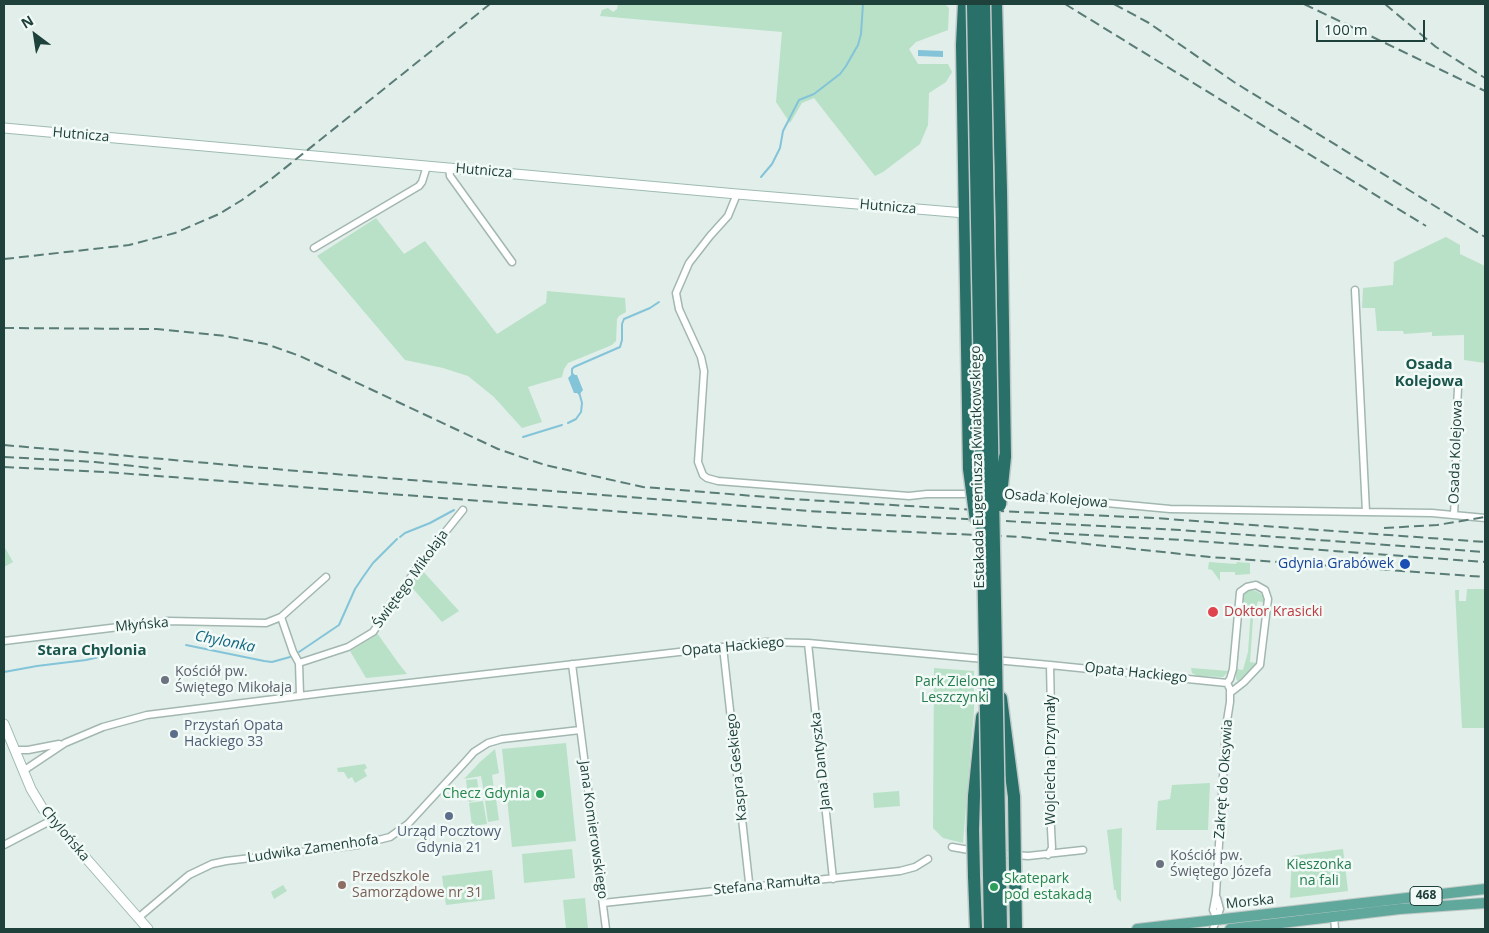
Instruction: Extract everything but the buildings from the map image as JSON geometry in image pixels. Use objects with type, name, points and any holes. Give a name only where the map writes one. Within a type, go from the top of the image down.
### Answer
[{"type":"highway","points":[[964,4],[962,23],[969,469],[982,566]]},
{"type":"highway","name":"Estakada Eugeniusza Kwiatkowskiego","points":[[973,4],[982,566],[991,666],[1001,929]]},
{"type":"highway","name":"Estakada Eugeniusza Kwiatkowskiego","points":[[984,4],[994,557],[991,666],[990,929]]},
{"type":"highway","points":[[994,557],[1005,457],[996,4]]},
{"type":"highway","points":[[991,666],[1014,798],[1016,929]]},
{"type":"highway","points":[[976,929],[974,796],[991,666]]},
{"type":"main road","name":"Hutnicza","points":[[4,128],[965,213],[983,220],[1000,214]]},
{"type":"main road","name":"Chylońska","points":[[4,724],[36,798],[52,820],[148,929]]},
{"type":"main road","name":"Morska","points":[[1137,929],[1215,924],[1485,889]]},
{"type":"main road","name":"Morska","points":[[1230,929],[1409,909],[1485,903]]},
{"type":"street","points":[[314,248],[419,186],[427,166]]},
{"type":"street","points":[[448,168],[450,176],[512,262]]},
{"type":"street","name":"Osada Kolejowa","points":[[737,194],[728,216],[689,263],[676,293],[679,309],[700,357],[704,371],[698,462],[703,474],[707,478],[718,481],[908,496],[1010,493],[1170,509],[1366,512],[1485,518]]},
{"type":"street","points":[[965,239],[978,270],[980,443],[978,478],[988,494],[997,478],[992,442],[989,270],[1001,239]]},
{"type":"street","points":[[1356,290],[1366,512]]},
{"type":"street","name":"Osada Kolejowa","points":[[1454,515],[1458,388]]},
{"type":"street","name":"Świętego Mikołaja","points":[[299,663],[348,647],[373,632],[422,561],[463,510]]},
{"type":"street","name":"Młyńska","points":[[4,641],[146,623],[219,621],[260,623],[274,621],[326,577]]},
{"type":"street","points":[[1227,683],[1232,669],[1240,592],[1247,587],[1256,585],[1265,590],[1268,599],[1260,665],[1244,682],[1230,693]]},
{"type":"street","points":[[23,770],[65,743],[103,727],[147,715],[300,696],[299,663],[293,652],[281,617]]},
{"type":"street","name":"Opata Hackiego","points":[[300,696],[766,642],[808,643],[1227,683]]},
{"type":"street","name":"Jana Dantyszka","points":[[808,643],[833,879]]},
{"type":"street","name":"Kaspra Geskiego","points":[[723,647],[749,882],[751,886]]},
{"type":"street","points":[[572,664],[580,730]]},
{"type":"street","name":"Wojciecha Drzymały","points":[[1048,855],[1052,848],[1049,789],[1052,758],[1050,665]]},
{"type":"street","name":"Zakręt do Oksywia","points":[[1215,924],[1220,909],[1216,894],[1230,693],[1227,683]]},
{"type":"street","name":"Jana Komierowskiego","points":[[580,730],[606,929]]},
{"type":"street","name":"Ludwika Zamenhofa","points":[[138,918],[188,875],[212,864],[226,860],[360,845],[390,837],[408,824],[474,752],[488,743],[502,739],[580,730]]},
{"type":"street","points":[[15,750],[28,750],[65,743]]},
{"type":"street","points":[[4,845],[52,820]]},
{"type":"street","points":[[952,847],[1003,855],[1028,856],[1083,850]]},
{"type":"street","name":"Stefana Ramułta","points":[[603,903],[900,871],[915,867],[928,858]]},
{"type":"street","points":[[1334,917],[1335,929]]},
{"type":"green space","points":[[618,4],[945,4],[949,8],[948,30],[916,42],[909,49],[918,64],[948,64],[952,72],[946,82],[929,93],[928,125],[920,144],[875,176],[814,98],[802,103],[790,123],[776,102],[782,32],[600,16],[602,10],[608,8],[613,12],[617,9]]},
{"type":"green space","points":[[376,218],[404,254],[425,241],[497,334],[546,303],[547,291],[625,298],[626,312],[617,319],[616,341],[612,345],[568,363],[562,377],[528,387],[542,422],[522,428],[494,397],[468,376],[443,368],[405,360],[317,256]]},
{"type":"green space","points":[[1446,237],[1460,245],[1460,254],[1485,266],[1485,363],[1464,360],[1464,335],[1432,336],[1432,332],[1404,334],[1403,331],[1377,331],[1375,308],[1362,308],[1363,288],[1393,285],[1394,262]]},
{"type":"green space","points":[[4,546],[13,562],[4,567]]},
{"type":"green space","points":[[1209,562],[1250,563],[1250,574],[1235,575],[1235,572],[1220,572],[1220,581],[1212,570],[1208,569]]},
{"type":"green space","points":[[421,569],[459,611],[442,622],[409,584]]},
{"type":"green space","points":[[1467,589],[1485,589],[1485,728],[1462,728],[1455,590],[1459,590],[1459,601],[1466,601]]},
{"type":"green space","points":[[1251,590],[1263,595],[1265,603],[1258,601],[1256,608],[1243,607],[1242,598],[1245,593]]},
{"type":"green space","points":[[1251,610],[1255,610],[1250,662],[1257,663],[1251,671],[1238,681],[1236,679],[1236,669],[1243,670],[1248,652]]},
{"type":"green space","points":[[377,633],[407,674],[366,678],[350,651]]},
{"type":"green space","name":"Park Zielone Leszczynki","points":[[934,668],[974,671],[974,711],[963,843],[943,838],[933,828]]},
{"type":"green space","points":[[1191,668],[1229,671],[1223,677],[1197,676],[1192,673]]},
{"type":"green space","points":[[566,743],[576,841],[512,847],[502,749]]},
{"type":"green space","points":[[495,749],[499,773],[492,775],[495,797],[485,798],[481,776],[464,779]]},
{"type":"green space","points":[[365,764],[367,768],[364,770],[367,776],[355,783],[352,777],[348,779],[344,772],[338,772],[337,768]]},
{"type":"green space","points":[[477,779],[480,800],[469,802],[466,780]]},
{"type":"green space","points":[[1210,783],[1208,830],[1156,830],[1158,801],[1170,799],[1172,785]]},
{"type":"green space","points":[[899,791],[900,806],[874,808],[873,793]]},
{"type":"green space","points":[[496,799],[499,820],[488,822],[485,801]]},
{"type":"green space","points":[[483,801],[487,824],[472,826],[469,803]]},
{"type":"green space","points":[[1122,828],[1121,902],[1117,898],[1116,890],[1114,890],[1107,830]]},
{"type":"green space","points":[[572,849],[575,878],[524,883],[522,854]]},
{"type":"green space","name":"Kieszonka na fali","points":[[1343,849],[1348,891],[1290,898],[1292,856]]},
{"type":"green space","points":[[492,870],[495,899],[446,905],[442,876]]},
{"type":"green space","points":[[283,885],[287,891],[274,899],[271,892]]},
{"type":"green space","points":[[585,898],[588,929],[566,929],[563,900]]},
{"type":"water","points":[[918,50],[943,51],[943,57],[918,56]]},
{"type":"water","points":[[573,373],[577,375],[583,390],[579,395],[574,393],[568,378]]},
{"type":"waterway","name":"Chylonka","points":[[761,177],[772,164],[780,148],[783,131],[799,100],[814,94],[840,74],[846,66],[858,45],[861,34],[863,4]]},
{"type":"waterway","name":"Chylonka","points":[[572,374],[574,367],[620,347],[624,319],[659,302]]},
{"type":"waterway","name":"Chylonka","points":[[568,423],[576,419],[581,412],[582,403],[579,392]]},
{"type":"waterway","name":"Chylonka","points":[[523,437],[562,425]]},
{"type":"waterway","name":"Chylonka","points":[[400,537],[454,510]]},
{"type":"waterway","name":"Chylonka","points":[[299,652],[339,625],[355,589],[363,577],[373,563],[397,539]]},
{"type":"waterway","name":"Chylonka","points":[[186,645],[272,662],[290,657]]},
{"type":"waterway","name":"Chylonka","points":[[4,672],[86,660],[120,652]]},
{"type":"railway","points":[[4,259],[129,245],[175,233],[219,214],[270,180],[490,4]]},
{"type":"railway","points":[[1065,4],[1426,226]]},
{"type":"railway","points":[[1114,4],[1149,23],[1234,82],[1485,237]]},
{"type":"railway","points":[[1304,4],[1485,91]]},
{"type":"railway","points":[[1385,4],[1436,47],[1485,78]]},
{"type":"railway","points":[[4,328],[157,329],[225,336],[266,344],[300,356],[498,449],[545,465],[643,487],[791,499],[1154,518],[1485,542]]},
{"type":"railway","points":[[4,445],[309,472],[808,511],[1180,530],[1485,552]]},
{"type":"railway","points":[[4,457],[95,462],[161,469]]},
{"type":"railway","points":[[4,467],[106,472],[844,529],[1021,537],[1210,557],[1485,577]]},
{"type":"railway","points":[[1384,528],[1437,525],[1485,517]]},
{"type":"railway","points":[[1049,533],[1183,540],[1485,562]]},
{"type":"place","name":"Gdynia Grabówek","points":[[1405,564]]},
{"type":"place","name":"Doktor Krasicki","points":[[1213,612]]},
{"type":"place","name":"Kościół pw. Świętego Mikołaja","points":[[165,680]]},
{"type":"place","name":"Przystań Opata Hackiego 33","points":[[174,734]]},
{"type":"place","name":"Checz Gdynia","points":[[540,794]]},
{"type":"place","name":"Urząd Pocztowy Gdynia 21","points":[[449,816]]},
{"type":"place","name":"Kościół pw. Świętego Józefa","points":[[1160,864]]},
{"type":"place","name":"Przedszkole Samorządowe nr 31","points":[[342,885]]},
{"type":"place","name":"Skatepark pod estakadą","points":[[994,887]]},
{"type":"district","name":"Osada Kolejowa","points":[[1429,374]]},
{"type":"district","name":"Stara Chylonia","points":[[92,651]]}]
